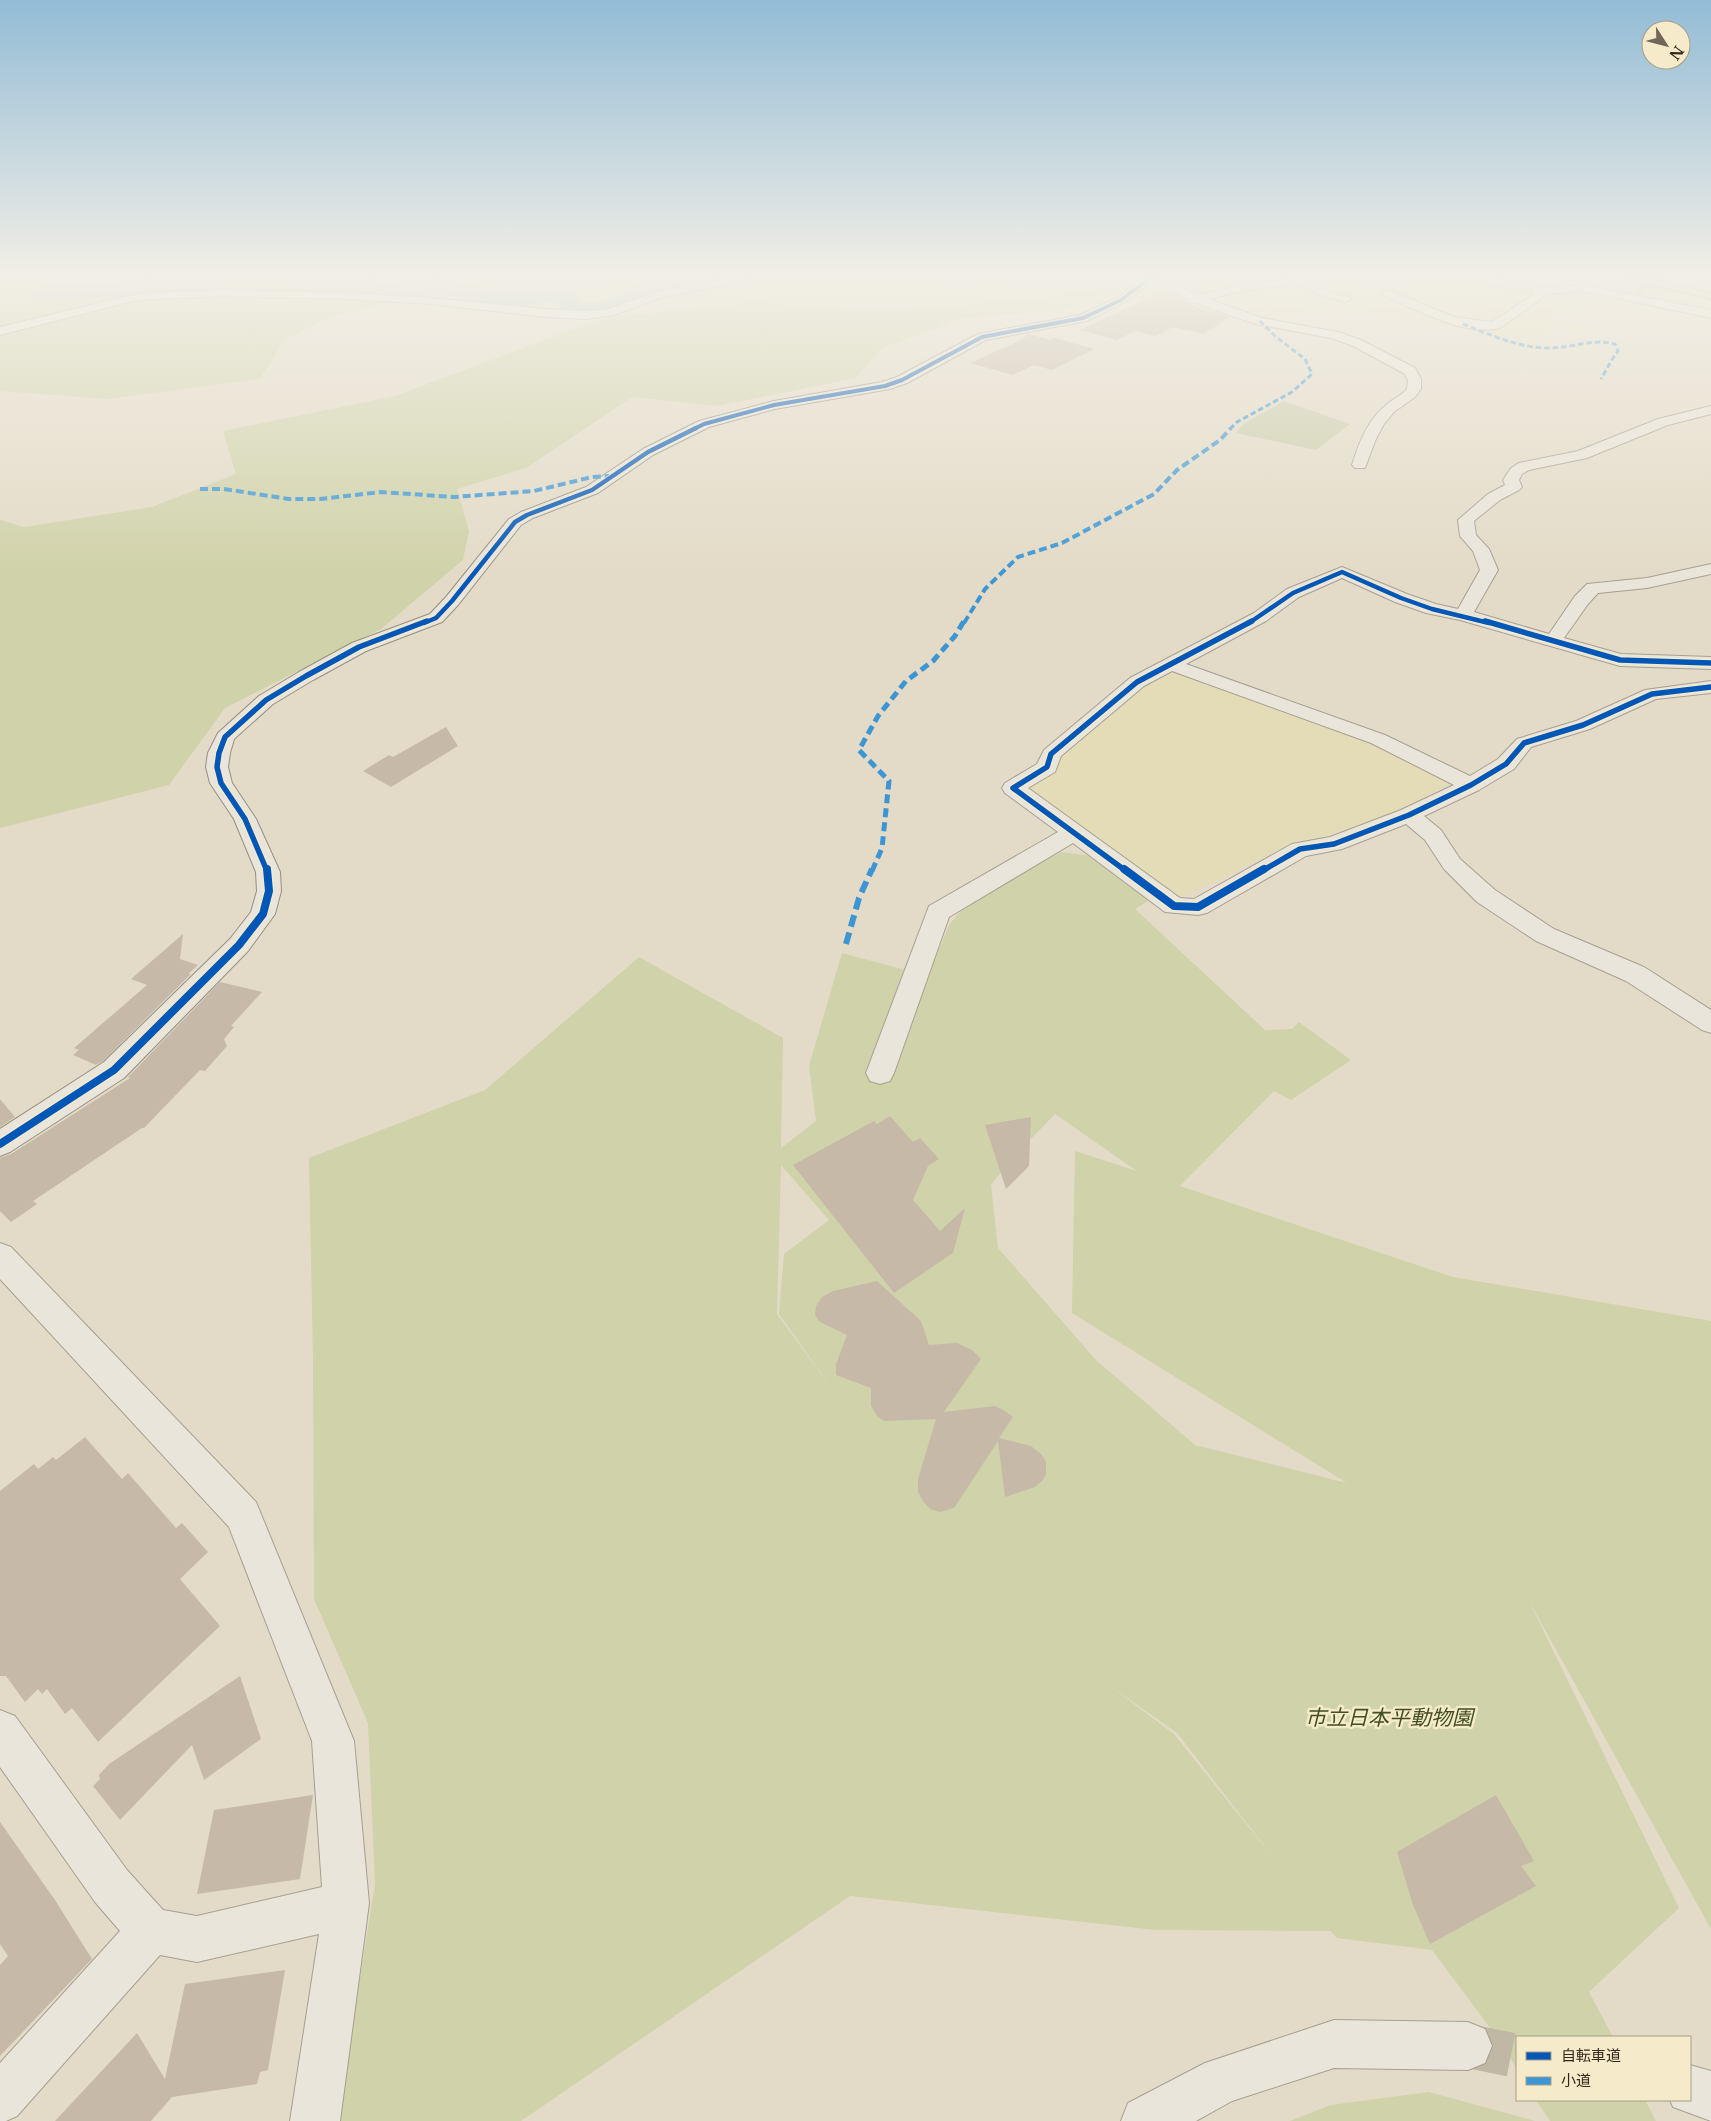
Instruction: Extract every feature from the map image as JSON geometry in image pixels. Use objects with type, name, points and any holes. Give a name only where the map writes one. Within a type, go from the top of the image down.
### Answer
[{"type":"street","points":[[0,1144],[114,1070],[239,946],[263,914],[268,891],[268,872],[245,819],[220,783],[217,766],[219,753],[226,737],[266,700],[359,647],[436,618],[452,601],[515,522],[527,515],[592,490],[672,438],[704,424],[774,405],[886,386],[908,377]]},
{"type":"street","points":[[1360,465],[1366,441],[1373,427],[1395,403],[1410,394],[1415,386],[1414,377]]},
{"type":"street","points":[[1463,615],[1489,570],[1481,549],[1468,536],[1466,520],[1494,497],[1514,487],[1511,480],[1516,472],[1524,466],[1582,455],[1663,422],[1711,410]]},
{"type":"street","points":[[1553,641],[1581,600],[1593,588],[1646,583],[1711,569]]},
{"type":"street","points":[[1711,663],[1700,661],[1620,660],[1463,615],[1432,609],[1342,572],[1294,593],[1260,617],[1138,682],[1051,754],[1047,767],[1013,788],[1174,906],[1198,907],[1300,849],[1334,844],[1409,815],[1471,785],[1506,764],[1524,743],[1583,725],[1652,694],[1711,687]]},
{"type":"street","points":[[1170,664],[1378,740],[1471,785]]},
{"type":"street","points":[[1409,815],[1433,835],[1452,864],[1486,896],[1545,934],[1635,974],[1711,1023]]},
{"type":"street","points":[[880,1073],[938,912],[1074,832]]},
{"type":"street","points":[[0,1257],[243,1515],[333,1741],[346,1903],[315,2121]]},
{"type":"street","points":[[3,1741],[111,1886],[151,1931],[198,1938],[301,1916],[346,1903]]},
{"type":"street","points":[[0,2099],[151,1931]]},
{"type":"street","points":[[1146,2121],[1222,2080],[1334,2044],[1468,2046]]},
{"type":"street","points":[[1691,2090],[1711,2096]]},
{"type":"shaded area","points":[[1168,672],[1184,673],[1376,742],[1452,783],[1406,808],[1324,837],[1297,841],[1183,897],[1175,895],[1028,792],[1026,786],[1057,755],[1143,685]]},
{"type":"green space","points":[[0,377],[261,377],[260,379],[107,399],[0,391]]},
{"type":"green space","points":[[446,377],[857,377],[717,406],[632,397],[526,468],[457,489],[469,531],[463,560],[381,629],[225,708],[169,785],[0,828],[0,520],[24,527],[152,507],[236,474],[223,431],[395,396]]},
{"type":"green space","points":[[1284,401],[1350,424],[1316,450],[1236,433],[1243,424]]},
{"type":"green space","name":"市立日本平動物園","points":[[1061,852],[1091,856],[1153,898],[1135,909],[1265,1030],[1292,1029],[1299,1022],[1351,1060],[1291,1100],[1274,1091],[1180,1186],[1453,1277],[1711,1321],[1711,1929],[1529,1601],[1679,1908],[1589,1992],[1612,2036],[1516,2036],[1516,2067],[1500,2041],[1432,1950],[1337,1938],[1331,1931],[1156,1930],[850,1896],[521,2121],[337,2121],[375,1884],[368,1723],[314,1599],[313,1361],[309,1158],[485,1090],[639,957],[783,1038],[781,1148],[816,1121],[809,1066],[842,953],[928,976],[949,925],[967,904]],"holes":[[[1055,1114],[1137,1171],[1075,1151],[1072,1313],[1347,1483],[1195,1445],[1096,1360],[998,1248],[991,1185],[1019,1149]],[[781,1165],[829,1220],[784,1254],[779,1314],[837,1396],[777,1314]],[[1110,1686],[1177,1733],[1276,1861],[1174,1734]]]},
{"type":"green space","points":[[1429,2092],[1535,2121],[1290,2121],[1331,2105]]},
{"type":"green space","points":[[1537,2101],[1646,2101],[1656,2121],[1550,2121]]},
{"type":"building","points":[[446,727],[458,746],[391,787],[363,771],[389,755],[393,757]]},
{"type":"building","points":[[183,934],[180,959],[198,965],[188,974],[191,974],[103,1061],[96,1065],[73,1055],[79,1050],[74,1048],[147,985],[131,979]]},
{"type":"building","points":[[220,982],[262,992],[231,1026],[234,1027],[224,1039],[227,1046],[205,1071],[200,1070],[144,1128],[33,1201],[37,1204],[11,1222],[0,1211],[0,1158],[11,1154],[130,1078],[128,1077]]},
{"type":"building","points":[[0,1099],[15,1117],[0,1127]]},
{"type":"building","points":[[890,1116],[913,1142],[920,1138],[939,1159],[928,1166],[913,1200],[940,1231],[965,1208],[953,1253],[894,1293],[793,1165],[874,1121],[877,1124]]},
{"type":"building","points":[[1031,1117],[1029,1166],[1006,1189],[985,1125]]},
{"type":"building","points":[[877,1281],[921,1321],[929,1345],[957,1343],[972,1350],[981,1359],[944,1412],[994,1406],[1013,1417],[999,1438],[1031,1446],[1042,1455],[1046,1462],[1046,1474],[1043,1480],[1035,1487],[1005,1497],[998,1441],[954,1508],[940,1512],[930,1509],[923,1501],[918,1492],[918,1479],[936,1419],[884,1421],[877,1416],[871,1406],[871,1388],[836,1375],[836,1364],[847,1335],[820,1322],[815,1315],[816,1306],[822,1297],[833,1291]]},
{"type":"building","points":[[85,1437],[122,1479],[128,1473],[176,1528],[182,1523],[208,1552],[180,1579],[220,1626],[98,1742],[72,1708],[65,1714],[47,1689],[42,1694],[38,1689],[25,1702],[6,1676],[0,1676],[0,1491],[34,1464],[38,1469],[53,1457],[56,1460]]},
{"type":"building","points":[[240,1676],[261,1739],[204,1780],[192,1745],[120,1820],[93,1786],[100,1779],[99,1775],[109,1764]]},
{"type":"building","points":[[313,1795],[300,1879],[197,1894],[214,1810]]},
{"type":"building","points":[[1496,1795],[1534,1861],[1521,1866],[1536,1886],[1430,1944],[1413,1905],[1397,1852]]},
{"type":"building","points":[[0,1822],[55,1900],[92,1959],[0,2056],[0,1965],[8,1956],[0,1944]]},
{"type":"building","points":[[285,1970],[268,2070],[260,2072],[257,2084],[172,2097],[151,2121],[55,2121],[137,2033],[165,2079],[185,1984]]},
{"type":"tunnel","points":[[1468,2046],[1516,2056]]},
{"type":"marked path","points":[[846,944],[859,898],[882,848],[889,781],[859,750],[878,716],[906,681],[933,661],[955,636],[985,589],[1018,557],[1062,543],[1154,494],[1177,470],[1220,440],[1237,422],[1292,392],[1309,377]]},
{"type":"marked path","points":[[200,489],[224,489],[289,499],[320,499],[381,492],[454,497],[534,491],[592,477],[609,476]]},
{"type":"cycle path","points":[[0,1144],[114,1070],[239,945],[263,914],[269,891],[268,872],[245,819],[221,783],[217,767],[219,753],[225,737],[266,700],[359,647],[436,618],[452,601],[515,522],[527,515],[592,490],[648,452],[704,424],[774,405],[885,386],[908,377]]},
{"type":"cycle path","points":[[1711,663],[1620,660],[1463,615],[1432,609],[1401,598],[1342,572],[1293,593],[1260,617],[1137,682],[1051,754],[1047,767],[1013,788],[1174,906],[1198,907],[1300,849],[1334,844],[1409,815],[1471,785],[1506,764],[1524,743],[1583,725],[1652,694],[1711,687]]}]
